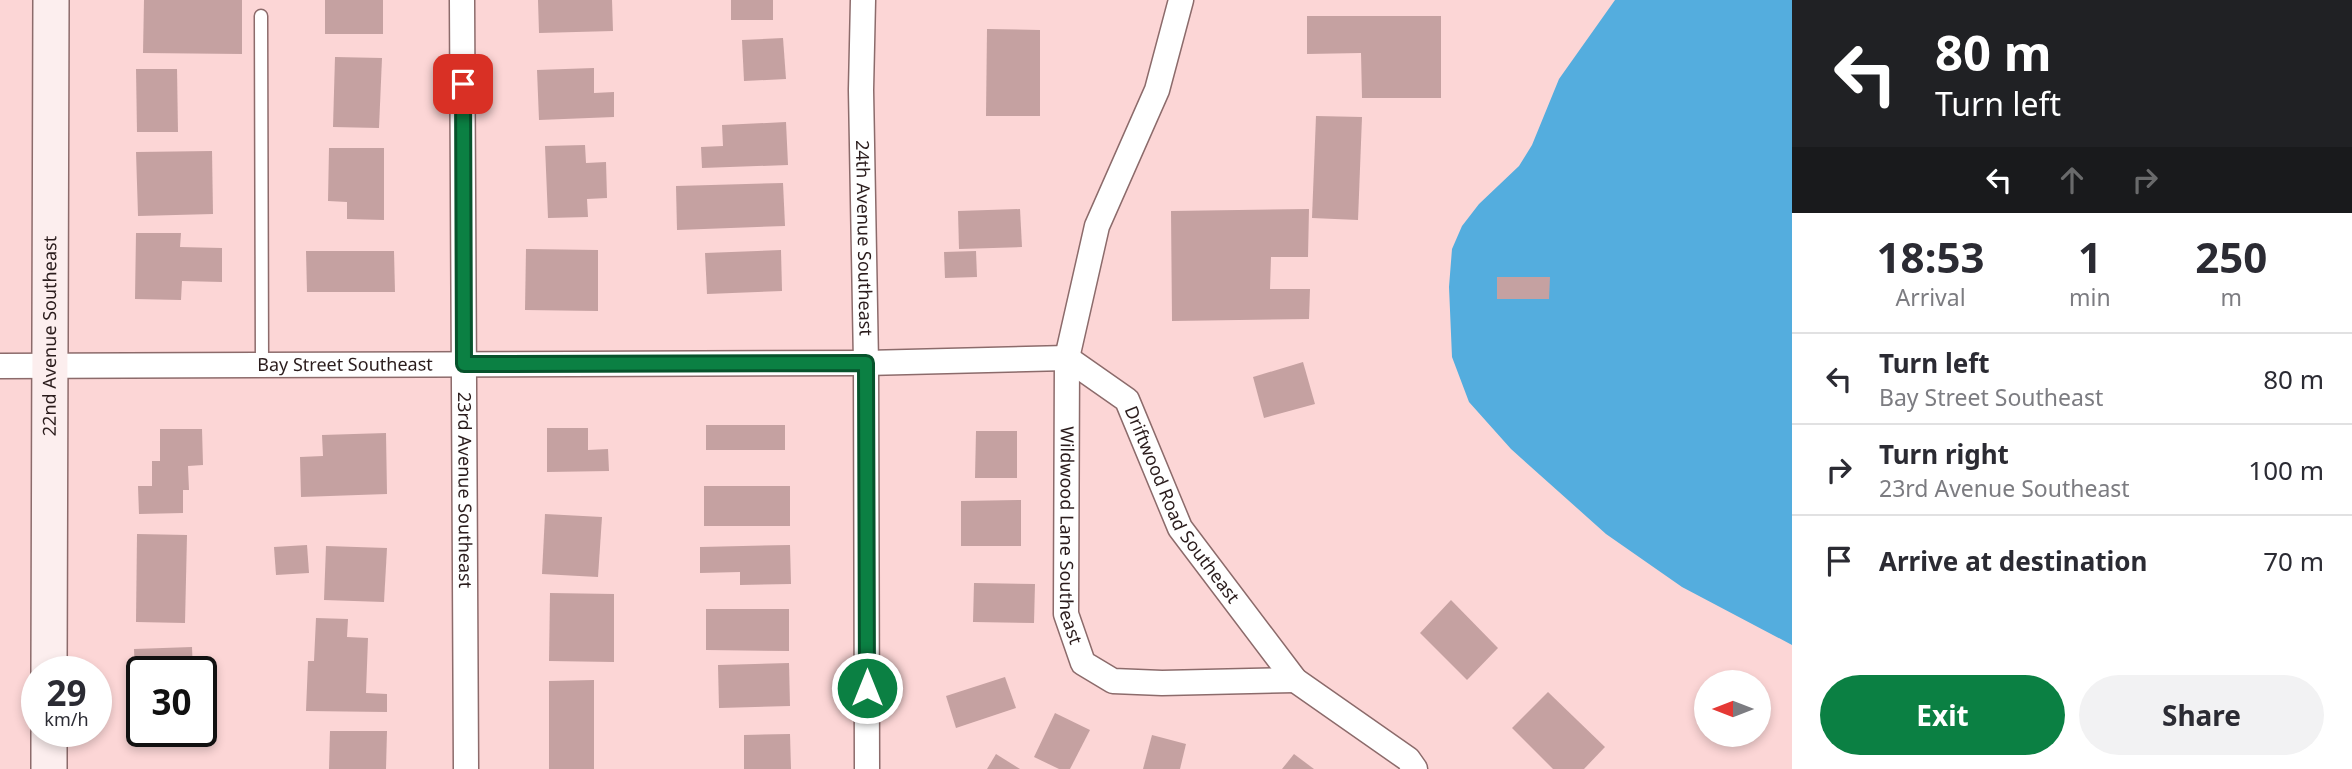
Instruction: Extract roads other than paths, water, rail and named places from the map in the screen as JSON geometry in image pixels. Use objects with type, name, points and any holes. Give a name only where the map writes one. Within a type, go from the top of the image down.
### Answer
[{"type":"street","name":"22nd Avenue Southeast","points":[[49,656],[51,0]]},
{"type":"street","name":"23rd Avenue Southeast","points":[[462,0],[466,769]]},
{"type":"street","name":"24th Avenue Southeast","points":[[863,0],[861,90],[866,363],[867,769]]},
{"type":"street","points":[[1067,358],[1097,226],[1157,90],[1181,0]]},
{"type":"street","name":"Bay Street Southeast","points":[[0,366],[866,363],[1067,358]]},
{"type":"street","name":"Wildwood Lane Southeast","points":[[1067,358],[1066,614],[1083,663],[1113,681],[1162,683],[1295,680]]},
{"type":"street","name":"Driftwood Road Southeast","points":[[1067,358],[1127,400],[1180,528],[1295,680],[1408,759],[1415,769]]},
{"type":"street","points":[[49,747],[49,769]]},
{"type":"lane","points":[[261,16],[262,366]]},
{"type":"water","points":[[1615,0],[1792,0],[1792,645],[1682,587],[1606,534],[1511,449],[1469,402],[1452,357],[1449,287],[1452,249],[1462,226],[1479,204],[1519,166],[1532,145],[1559,79]]}]
